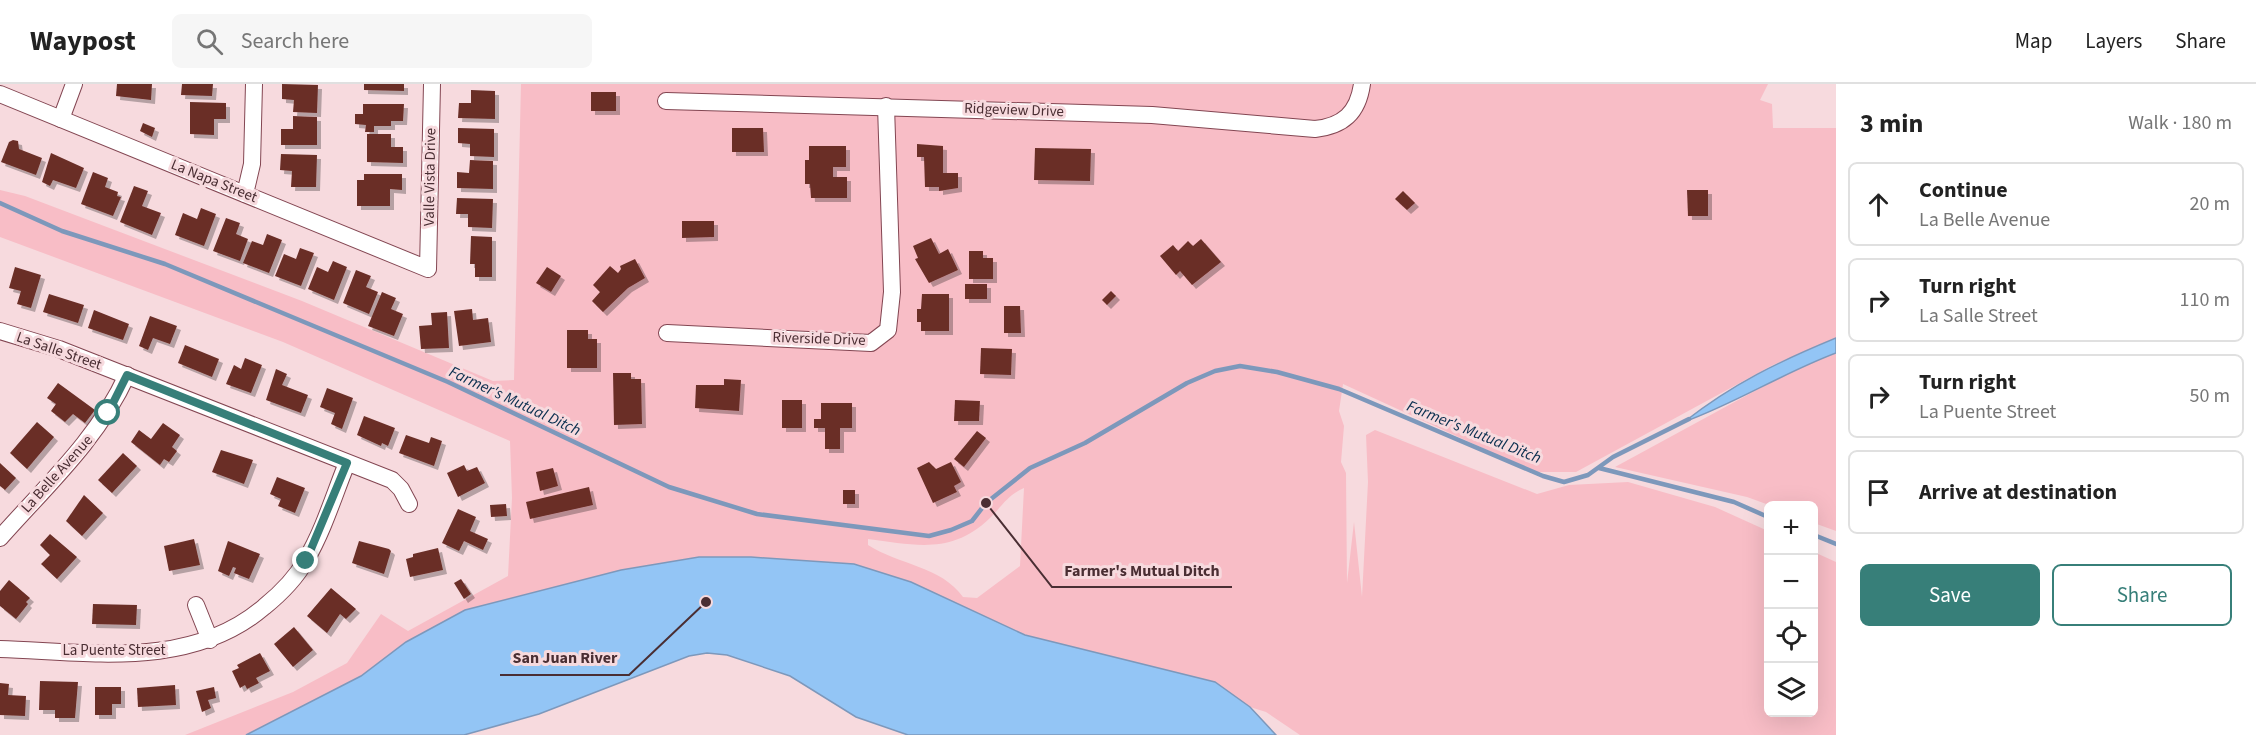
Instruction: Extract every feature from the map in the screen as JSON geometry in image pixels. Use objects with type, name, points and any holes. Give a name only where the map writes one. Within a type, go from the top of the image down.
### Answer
[{"type":"street","points":[[62,119],[74,84]]},
{"type":"street","points":[[245,194],[252,164],[254,84]]},
{"type":"street","name":"Valle Vista Drive","points":[[428,269],[432,84]]},
{"type":"street","name":"Ridgeview Drive","points":[[666,101],[1152,115],[1315,129],[1332,128],[1345,121],[1355,110],[1362,84]]},
{"type":"street","name":"La Napa Street","points":[[0,94],[428,269]]},
{"type":"street","name":"Riverside Drive","points":[[667,333],[871,343],[888,330],[892,292],[886,106]]},
{"type":"street","name":"La Salle Street","points":[[0,331],[59,349],[392,480],[401,489],[409,504]]},
{"type":"street","name":"La Belle Avenue","points":[[0,538],[93,434],[108,413],[127,375]]},
{"type":"street","name":"La Puente Street","points":[[0,649],[151,653],[180,649],[210,640],[252,618],[291,581],[316,540],[347,463]]},
{"type":"street","points":[[196,605],[210,640]]},
{"type":"shaded area","points":[[521,84],[1768,84],[1760,100],[1772,104],[1773,128],[1836,128],[1836,338],[1771,366],[1576,472],[1535,472],[1343,384],[1339,411],[1344,426],[1341,462],[1346,473],[1347,583],[1354,522],[1362,597],[1368,482],[1366,435],[1375,430],[1537,494],[1569,485],[1628,482],[1715,507],[1764,529],[1764,717],[1818,717],[1818,554],[1836,562],[1836,735],[1300,735],[1266,712],[1250,707],[1215,682],[1025,635],[911,582],[854,564],[751,557],[699,557],[621,570],[465,610],[406,642],[361,676],[246,735],[185,735],[293,692],[347,663],[381,614],[408,631],[508,576],[512,498],[510,441],[283,342],[0,237],[0,190],[25,196],[302,301],[493,381],[514,380]],"holes":[[[1024,488],[1020,566],[977,598],[963,597],[954,587],[931,572],[868,545],[868,539],[932,545],[962,538],[976,530],[1009,497]]]},
{"type":"shaded area","points":[[1836,353],[1836,531],[1818,524],[1818,501],[1764,501],[1764,503],[1747,497],[1615,467],[1795,369]]},
{"type":"water","points":[[1836,338],[1836,353],[1684,422],[1757,374]]},
{"type":"water","points":[[699,557],[751,557],[854,564],[911,582],[1025,635],[1215,682],[1250,707],[1276,735],[908,735],[856,717],[790,676],[727,655],[707,653],[689,656],[539,714],[464,735],[246,735],[361,676],[406,642],[465,610],[621,570]]},
{"type":"building","points":[[117,84],[152,84],[151,100],[116,96]]},
{"type":"building","points":[[182,84],[213,84],[212,96],[181,95]]},
{"type":"building","points":[[282,84],[318,85],[317,113],[293,112],[294,100],[282,99]]},
{"type":"building","points":[[364,84],[404,84],[404,91],[364,90]]},
{"type":"building","points":[[471,90],[495,91],[495,119],[458,118],[459,103],[471,103]]},
{"type":"building","points":[[591,92],[616,92],[616,111],[591,111]]},
{"type":"building","points":[[190,102],[226,103],[226,119],[214,119],[214,135],[190,134]]},
{"type":"building","points":[[363,104],[404,104],[403,121],[391,121],[391,126],[374,126],[374,132],[365,132],[366,125],[355,124],[355,114],[363,114]]},
{"type":"building","points":[[293,116],[317,117],[317,145],[281,145],[281,129],[293,129]]},
{"type":"building","points":[[143,123],[155,128],[152,137],[140,131]]},
{"type":"building","points":[[458,128],[494,129],[494,157],[470,156],[470,144],[458,143]]},
{"type":"building","points":[[732,128],[763,128],[764,152],[732,152]]},
{"type":"building","points":[[367,134],[391,134],[391,147],[403,147],[403,163],[367,162]]},
{"type":"building","points":[[18,141],[19,149],[42,158],[36,175],[1,162],[9,142]]},
{"type":"building","points":[[917,144],[943,146],[943,173],[958,173],[958,188],[939,191],[939,187],[925,187],[924,157],[917,157]]},
{"type":"building","points":[[809,146],[846,146],[846,167],[833,167],[833,177],[847,177],[847,198],[811,198],[810,184],[805,184],[805,160],[809,160]]},
{"type":"building","points":[[1035,148],[1091,149],[1090,181],[1034,180]]},
{"type":"building","points":[[51,153],[84,168],[76,188],[53,180],[50,186],[42,182]]},
{"type":"building","points":[[281,154],[317,155],[316,187],[291,187],[292,171],[280,170]]},
{"type":"building","points":[[470,160],[493,161],[493,189],[457,188],[457,172],[469,173]]},
{"type":"building","points":[[93,172],[108,178],[105,187],[118,192],[117,196],[121,197],[113,216],[81,204]]},
{"type":"building","points":[[364,174],[402,174],[402,190],[390,189],[390,206],[357,206],[357,180],[364,180]]},
{"type":"building","points":[[134,186],[148,191],[142,206],[161,213],[152,235],[120,222]]},
{"type":"building","points":[[1687,190],[1708,190],[1708,216],[1688,216]]},
{"type":"building","points":[[1403,191],[1415,203],[1407,210],[1395,199]]},
{"type":"building","points":[[457,198],[493,199],[492,228],[468,227],[468,214],[456,214]]},
{"type":"building","points":[[201,208],[216,214],[204,246],[175,235],[183,213],[197,219]]},
{"type":"building","points":[[226,218],[240,223],[236,234],[248,239],[240,261],[213,251]]},
{"type":"building","points":[[682,221],[714,221],[714,237],[682,238]]},
{"type":"building","points":[[267,234],[282,240],[269,273],[243,263],[252,241],[263,245]]},
{"type":"building","points":[[471,236],[492,237],[492,277],[475,277],[475,264],[470,264]]},
{"type":"building","points":[[931,238],[939,254],[948,249],[958,270],[929,283],[915,259],[918,258],[913,246]]},
{"type":"building","points":[[1201,239],[1221,262],[1192,285],[1180,271],[1176,275],[1160,256],[1173,245],[1178,251],[1188,241],[1193,246]]},
{"type":"building","points":[[300,248],[314,253],[301,286],[275,276],[284,254],[296,259]]},
{"type":"building","points":[[969,251],[983,251],[983,258],[993,258],[993,279],[969,279]]},
{"type":"building","points":[[635,259],[645,278],[628,288],[603,312],[592,301],[600,292],[593,285],[610,266],[618,273],[620,266]]},
{"type":"building","points":[[333,261],[347,267],[334,300],[308,289],[317,267],[328,272]]},
{"type":"building","points":[[15,267],[41,275],[31,308],[17,304],[21,291],[9,288]]},
{"type":"building","points":[[547,267],[561,276],[551,292],[536,283]]},
{"type":"building","points":[[356,270],[371,276],[366,287],[378,292],[369,314],[343,303]]},
{"type":"building","points":[[965,284],[987,284],[987,299],[965,299]]},
{"type":"building","points":[[1111,291],[1116,296],[1107,305],[1102,300]]},
{"type":"building","points":[[382,292],[396,298],[391,309],[403,314],[394,336],[368,326]]},
{"type":"building","points":[[49,294],[84,305],[78,323],[43,312]]},
{"type":"building","points":[[922,294],[949,294],[949,331],[921,331],[921,322],[917,322],[917,309],[921,309]]},
{"type":"building","points":[[1004,306],[1020,306],[1021,333],[1004,333]]},
{"type":"building","points":[[472,309],[473,320],[488,318],[491,342],[459,346],[454,311]]},
{"type":"building","points":[[94,310],[129,324],[123,340],[88,328]]},
{"type":"building","points":[[447,312],[449,348],[421,349],[419,326],[432,325],[431,313]]},
{"type":"building","points":[[150,316],[177,326],[170,344],[153,338],[148,350],[139,346]]},
{"type":"building","points":[[567,330],[588,330],[588,339],[597,339],[597,368],[567,368]]},
{"type":"building","points":[[185,345],[219,359],[212,377],[178,363]]},
{"type":"building","points":[[981,348],[1012,349],[1011,375],[980,374]]},
{"type":"building","points":[[245,358],[262,365],[251,393],[226,384],[234,365],[241,369]]},
{"type":"building","points":[[276,369],[287,374],[282,385],[308,395],[301,413],[266,400]]},
{"type":"building","points":[[613,373],[631,373],[631,379],[641,379],[642,424],[614,425]]},
{"type":"building","points":[[724,379],[741,380],[739,411],[695,408],[696,385],[724,385]]},
{"type":"building","points":[[58,383],[95,410],[85,423],[73,414],[65,422],[51,411],[56,404],[47,398]]},
{"type":"building","points":[[327,388],[353,398],[342,429],[331,424],[335,413],[320,407]]},
{"type":"building","points":[[782,400],[802,400],[802,428],[782,428]]},
{"type":"building","points":[[955,400],[980,401],[979,421],[954,421]]},
{"type":"building","points":[[821,403],[852,403],[852,428],[840,428],[840,449],[825,449],[825,428],[814,428],[814,419],[821,419]]},
{"type":"building","points":[[364,416],[395,428],[388,446],[382,443],[381,446],[357,435]]},
{"type":"building","points":[[37,422],[54,437],[27,469],[10,453]]},
{"type":"building","points":[[163,423],[180,435],[172,447],[177,451],[169,462],[164,459],[160,465],[131,442],[139,430],[151,439]]},
{"type":"building","points":[[977,431],[986,438],[964,467],[954,459]]},
{"type":"building","points":[[406,435],[429,443],[431,437],[442,441],[434,466],[399,453]]},
{"type":"building","points":[[221,450],[253,460],[244,484],[212,472]]},
{"type":"building","points":[[123,453],[137,466],[112,493],[98,480]]},
{"type":"building","points":[[929,462],[936,469],[951,462],[961,482],[954,486],[957,492],[933,503],[917,468]]},
{"type":"building","points":[[0,463],[16,478],[5,490],[0,486]]},
{"type":"building","points":[[464,465],[467,471],[477,467],[485,483],[458,497],[447,473]]},
{"type":"building","points":[[553,468],[558,486],[540,491],[536,472]]},
{"type":"building","points":[[277,477],[305,488],[295,513],[278,506],[281,499],[270,494]]},
{"type":"building","points":[[589,487],[593,505],[530,519],[526,502]]},
{"type":"building","points":[[843,490],[855,490],[855,504],[843,504]]},
{"type":"building","points":[[84,495],[103,513],[82,536],[66,521]]},
{"type":"building","points":[[506,504],[507,516],[491,517],[490,505]]},
{"type":"building","points":[[458,509],[476,517],[470,531],[488,539],[483,550],[464,541],[459,551],[442,543]]},
{"type":"building","points":[[50,534],[77,557],[57,579],[41,564],[50,555],[40,545]]},
{"type":"building","points":[[194,539],[200,565],[169,571],[164,546]]},
{"type":"building","points":[[228,541],[260,554],[249,579],[234,573],[236,568],[233,567],[229,576],[218,571]]},
{"type":"building","points":[[359,541],[391,551],[384,574],[352,563]]},
{"type":"building","points":[[438,548],[443,570],[410,577],[406,559],[413,557],[413,554]]},
{"type":"building","points":[[461,579],[471,594],[464,599],[454,583]]},
{"type":"building","points":[[9,580],[30,598],[16,619],[0,606],[0,591]]},
{"type":"building","points":[[331,588],[356,609],[346,619],[340,614],[327,633],[307,616]]},
{"type":"building","points":[[93,604],[137,605],[136,625],[92,624]]},
{"type":"building","points":[[294,627],[313,650],[293,667],[274,644]]},
{"type":"building","points":[[260,653],[270,671],[256,678],[259,683],[247,689],[245,685],[240,688],[232,671],[239,668],[237,665]]},
{"type":"building","points":[[40,681],[78,682],[75,718],[55,718],[55,710],[39,710]]},
{"type":"building","points":[[0,683],[9,684],[8,695],[26,696],[25,716],[0,715]]},
{"type":"building","points":[[175,685],[176,705],[138,707],[137,688]]},
{"type":"building","points":[[95,687],[121,687],[121,704],[112,704],[112,715],[95,715]]},
{"type":"building","points":[[214,687],[216,698],[208,700],[211,708],[202,712],[196,691]]},
{"type":"waterway","name":"Farmer's Mutual Ditch","points":[[0,203],[62,231],[165,264],[448,382],[669,487],[757,514],[929,536],[972,521],[986,503],[1030,468],[1085,443],[1187,383],[1215,371],[1240,366],[1277,372],[1339,389],[1543,476],[1564,482],[1588,475],[1613,457],[1689,419]]},
{"type":"waterway","points":[[1599,468],[1734,502],[1764,515]]},
{"type":"waterway","points":[[1818,537],[1836,544]]},
{"type":"place","name":"Farmer's Mutual Ditch","points":[[986,503]]},
{"type":"place","name":"San Juan River","points":[[706,602]]},
{"type":"route","points":[[108,413],[127,375],[347,463],[306,561]]}]
